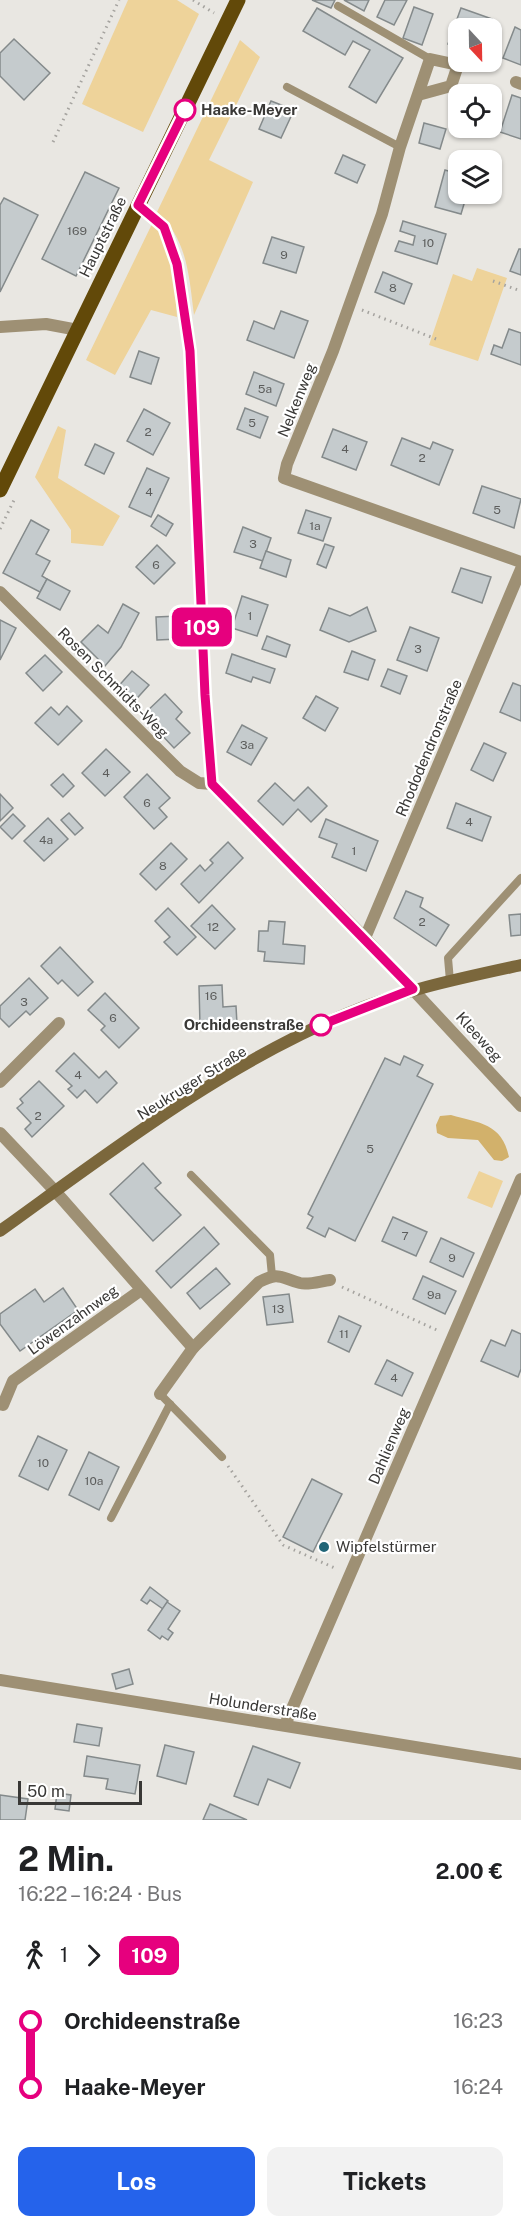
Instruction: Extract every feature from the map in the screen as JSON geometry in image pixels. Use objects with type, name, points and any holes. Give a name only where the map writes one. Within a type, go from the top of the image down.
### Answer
[{"type":"main road","name":"Hauptstraße","points":[[0,490],[238,0]]},
{"type":"street","points":[[418,95],[451,86],[458,65],[430,59]]},
{"type":"street","name":"Nelkenweg","points":[[430,59],[400,147],[382,214],[350,306],[284,478],[521,562]]},
{"type":"street","points":[[138,205],[164,227],[177,264],[190,351],[205,695],[212,784],[413,989]]},
{"type":"street","points":[[0,327],[46,324],[78,330]]},
{"type":"street","name":"Rhododendronstraße","points":[[365,938],[521,569]]},
{"type":"street","name":"Rosen Schmidts-Weg","points":[[0,592],[180,771],[200,783],[212,784]]},
{"type":"street","name":"Neukruger Straße","points":[[0,1231],[207,1088],[282,1044],[348,1013],[413,989],[521,965]]},
{"type":"street","name":"Kleeweg","points":[[413,989],[521,1106]]},
{"type":"street","points":[[0,1082],[59,1023]]},
{"type":"street","name":"Löwenzahnweg","points":[[0,1133],[55,1191],[193,1348]]},
{"type":"street","name":"Dahlienweg","points":[[285,1725],[521,1179]]},
{"type":"street","points":[[160,1394],[193,1348],[259,1282],[272,1276],[283,1275],[302,1284],[330,1280]]},
{"type":"street","name":"Löwenzahnweg","points":[[3,1406],[14,1381],[141,1290]]},
{"type":"street","name":"Holunderstraße","points":[[0,1680],[521,1764]]},
{"type":"lane","points":[[338,6],[430,59]]},
{"type":"lane","points":[[287,87],[400,147]]},
{"type":"lane","points":[[450,981],[448,958],[521,878]]},
{"type":"lane","points":[[191,1175],[270,1255],[272,1276]]},
{"type":"lane","points":[[160,1394],[222,1457]]},
{"type":"lane","points":[[111,1518],[170,1404]]},
{"type":"path","points":[[53,142],[118,0]]},
{"type":"path","points":[[193,0],[228,21]]},
{"type":"path","points":[[493,281],[521,291]]},
{"type":"path","points":[[350,306],[436,339]]},
{"type":"path","points":[[330,1280],[357,1296],[453,1337]]},
{"type":"path","points":[[222,1457],[283,1545],[350,1575]]},
{"type":"shaded area","points":[[128,0],[177,0],[199,14],[143,132],[82,104]]},
{"type":"shaded area","points":[[240,40],[260,57],[209,160],[253,182],[194,315],[188,273],[181,247],[167,223],[157,212]]},
{"type":"shaded area","points":[[152,224],[166,243],[170,255],[175,280],[177,317],[151,310],[115,375],[86,360]]},
{"type":"shaded area","points":[[477,268],[507,278],[478,361],[429,345],[453,274],[472,281]]},
{"type":"shaded area","points":[[58,426],[66,430],[58,478],[120,516],[103,546],[71,543],[71,530],[35,477]]},
{"type":"shaded area","points":[[451,1115],[480,1123],[495,1131],[506,1146],[509,1157],[502,1161],[494,1160],[478,1140],[448,1138],[437,1133],[436,1125],[440,1116]]},
{"type":"shaded area","points":[[479,1171],[503,1181],[492,1208],[467,1198]]},
{"type":"building","points":[[312,0],[335,0],[331,8]]},
{"type":"building","points":[[344,0],[369,0],[364,11]]},
{"type":"building","points":[[385,0],[407,0],[394,25],[377,17]]},
{"type":"building","points":[[414,7],[433,14],[422,45],[403,38]]},
{"type":"building","points":[[317,8],[403,58],[376,103],[349,87],[370,50],[353,41],[345,55],[303,31]]},
{"type":"building","points":[[461,8],[489,18],[457,18]]},
{"type":"building","points":[[515,27],[521,30],[521,65],[503,58]]},
{"type":"building","points":[[14,39],[50,73],[24,100],[0,76],[0,53]]},
{"type":"building","points":[[512,95],[521,98],[521,139],[502,133]]},
{"type":"building","points":[[271,101],[294,110],[281,138],[259,129]]},
{"type":"building","points":[[424,123],[446,129],[440,149],[419,143]]},
{"type":"building","points":[[343,155],[365,165],[357,183],[335,173]]},
{"type":"building","points":[[445,170],[448,171],[448,204],[464,204],[461,214],[435,207]]},
{"type":"building","points":[[85,172],[119,188],[76,276],[42,259]]},
{"type":"building","points":[[4,198],[38,215],[0,292],[0,205]]},
{"type":"building","points":[[403,221],[446,234],[437,264],[395,251],[399,241],[413,245],[415,236],[400,231]]},
{"type":"building","points":[[272,237],[304,247],[296,273],[263,263]]},
{"type":"building","points":[[521,249],[521,275],[510,271]]},
{"type":"building","points":[[383,272],[412,284],[404,304],[375,292]]},
{"type":"building","points":[[281,311],[308,321],[294,358],[247,340],[254,321],[274,329]]},
{"type":"building","points":[[509,329],[521,333],[521,365],[491,354],[494,345],[502,348]]},
{"type":"building","points":[[139,351],[159,358],[151,384],[130,377]]},
{"type":"building","points":[[254,372],[284,384],[276,406],[246,394]]},
{"type":"building","points":[[245,408],[268,417],[260,438],[237,429]]},
{"type":"building","points":[[144,409],[170,423],[153,455],[127,441]]},
{"type":"building","points":[[333,429],[367,442],[356,470],[322,457]]},
{"type":"building","points":[[402,438],[430,449],[433,442],[453,450],[439,485],[391,465]]},
{"type":"building","points":[[95,444],[114,453],[104,474],[85,465]]},
{"type":"building","points":[[147,468],[169,478],[151,517],[129,507]]},
{"type":"building","points":[[482,486],[521,499],[514,528],[473,513]]},
{"type":"building","points":[[306,510],[331,518],[323,541],[298,533]]},
{"type":"building","points":[[158,515],[173,524],[166,536],[151,526]]},
{"type":"building","points":[[31,520],[49,530],[36,554],[50,561],[42,576],[47,579],[40,592],[3,573]]},
{"type":"building","points":[[243,527],[271,538],[263,561],[234,552]]},
{"type":"building","points":[[325,544],[334,547],[326,568],[317,564]]},
{"type":"building","points":[[157,545],[175,563],[154,584],[136,567]]},
{"type":"building","points":[[266,551],[291,560],[286,577],[260,568]]},
{"type":"building","points":[[461,568],[491,577],[482,603],[452,592]]},
{"type":"building","points":[[47,579],[70,591],[60,610],[37,598]]},
{"type":"building","points":[[242,596],[268,605],[257,636],[232,628]]},
{"type":"building","points":[[123,604],[139,613],[121,647],[105,666],[81,642],[98,625],[108,633]]},
{"type":"building","points":[[367,607],[376,631],[349,642],[320,630],[329,608],[350,616]]},
{"type":"building","points":[[178,616],[179,639],[157,640],[156,617]]},
{"type":"building","points":[[0,620],[16,628],[0,660]]},
{"type":"building","points":[[410,627],[439,638],[427,671],[397,660]]},
{"type":"building","points":[[267,636],[290,645],[286,657],[262,649]]},
{"type":"building","points":[[352,651],[375,660],[368,680],[344,672]]},
{"type":"building","points":[[232,654],[275,669],[270,683],[253,677],[251,682],[226,673]]},
{"type":"building","points":[[45,655],[62,672],[43,691],[26,673]]},
{"type":"building","points":[[388,669],[407,676],[400,694],[381,686]]},
{"type":"building","points":[[132,671],[149,685],[131,705],[115,690]]},
{"type":"building","points":[[513,683],[521,686],[521,721],[500,712]]},
{"type":"building","points":[[165,694],[182,712],[176,719],[190,733],[174,748],[143,715]]},
{"type":"building","points":[[316,696],[338,708],[325,731],[303,718]]},
{"type":"building","points":[[67,706],[82,721],[58,745],[35,723],[51,707],[59,715]]},
{"type":"building","points":[[242,725],[267,738],[251,765],[227,752]]},
{"type":"building","points":[[484,743],[506,753],[493,781],[471,770]]},
{"type":"building","points":[[106,749],[130,772],[105,796],[82,773]]},
{"type":"building","points":[[63,774],[74,786],[63,797],[51,785]]},
{"type":"building","points":[[147,774],[170,798],[159,808],[167,817],[154,829],[124,797]]},
{"type":"building","points":[[275,783],[294,801],[308,787],[327,806],[311,822],[298,809],[283,825],[258,801]]},
{"type":"building","points":[[0,794],[13,808],[0,821]]},
{"type":"building","points":[[456,803],[491,817],[482,841],[447,828]]},
{"type":"building","points":[[69,813],[83,828],[75,835],[61,820]]},
{"type":"building","points":[[13,814],[25,826],[12,839],[0,827]]},
{"type":"building","points":[[48,818],[68,839],[44,861],[24,841]]},
{"type":"building","points":[[326,819],[378,841],[366,871],[332,857],[337,844],[319,837]]},
{"type":"building","points":[[228,842],[243,858],[199,903],[181,884],[200,865],[205,871],[213,863],[210,860]]},
{"type":"building","points":[[171,843],[187,859],[156,890],[140,874]]},
{"type":"building","points":[[406,891],[423,898],[420,907],[449,925],[436,946],[394,918]]},
{"type":"building","points":[[212,905],[235,929],[215,949],[191,926]]},
{"type":"building","points":[[168,908],[196,937],[177,955],[164,942],[170,937],[155,921]]},
{"type":"building","points":[[521,914],[521,935],[511,936],[509,915]]},
{"type":"building","points":[[269,921],[285,922],[283,944],[305,946],[304,964],[264,961],[265,952],[258,951],[259,931],[268,931]]},
{"type":"building","points":[[60,947],[93,982],[78,996],[62,980],[58,984],[41,966]]},
{"type":"building","points":[[29,978],[48,998],[30,1015],[26,1011],[9,1027],[0,1018],[0,1006]]},
{"type":"building","points":[[222,985],[223,1007],[236,1006],[237,1024],[200,1025],[199,986]]},
{"type":"building","points":[[105,993],[139,1028],[119,1048],[101,1030],[105,1026],[88,1010]]},
{"type":"building","points":[[74,1053],[99,1078],[106,1071],[117,1083],[97,1103],[85,1090],[77,1098],[68,1089],[72,1086],[56,1071]]},
{"type":"building","points":[[404,1056],[423,1065],[417,1076],[433,1084],[355,1241],[329,1228],[325,1237],[307,1228],[313,1217],[308,1214],[385,1058],[400,1065]]},
{"type":"building","points":[[39,1081],[64,1106],[32,1137],[25,1129],[31,1123],[17,1108],[23,1103],[20,1099]]},
{"type":"building","points":[[143,1163],[161,1183],[155,1188],[181,1215],[153,1241],[110,1194]]},
{"type":"building","points":[[393,1217],[427,1232],[416,1256],[382,1241]]},
{"type":"building","points":[[204,1227],[219,1244],[171,1288],[156,1271]]},
{"type":"building","points":[[441,1238],[474,1253],[463,1277],[430,1262]]},
{"type":"building","points":[[216,1268],[230,1284],[200,1309],[187,1293]]},
{"type":"building","points":[[423,1276],[456,1291],[445,1314],[413,1299]]},
{"type":"building","points":[[63,1288],[78,1310],[20,1351],[0,1324],[0,1314],[35,1289],[44,1302]]},
{"type":"building","points":[[289,1294],[293,1322],[267,1325],[263,1297]]},
{"type":"building","points":[[339,1316],[361,1326],[349,1352],[328,1342]]},
{"type":"building","points":[[512,1330],[521,1334],[521,1369],[518,1377],[481,1361],[491,1340],[505,1346]]},
{"type":"building","points":[[387,1360],[413,1373],[402,1396],[375,1384]]},
{"type":"building","points":[[38,1436],[67,1450],[48,1490],[19,1476]]},
{"type":"building","points":[[89,1452],[119,1467],[99,1510],[69,1495]]},
{"type":"building","points":[[312,1479],[342,1494],[313,1552],[283,1537]]},
{"type":"building","points":[[150,1587],[168,1601],[163,1609],[150,1600],[147,1604],[141,1600]]},
{"type":"building","points":[[167,1602],[180,1611],[168,1629],[173,1633],[168,1640],[162,1636],[160,1639],[148,1630]]},
{"type":"building","points":[[129,1669],[133,1684],[116,1689],[112,1674]]},
{"type":"building","points":[[77,1724],[102,1728],[99,1746],[74,1742]]},
{"type":"building","points":[[165,1745],[194,1752],[186,1784],[157,1776]]},
{"type":"building","points":[[253,1746],[300,1763],[290,1788],[268,1779],[258,1805],[234,1796]]},
{"type":"building","points":[[87,1756],[140,1765],[135,1794],[106,1789],[108,1779],[84,1776]]},
{"type":"building","points":[[57,1793],[71,1795],[69,1811],[55,1809]]},
{"type":"building","points":[[0,1795],[28,1799],[25,1820],[0,1820]]},
{"type":"building","points":[[210,1804],[247,1820],[203,1820]]},
{"type":"bus line","name":"109","points":[[185,110],[138,205],[164,227],[177,264],[190,351],[205,695],[212,784],[413,989],[321,1025]]},
{"type":"place","name":"Haake-Meyer","points":[[185,110]]},
{"type":"place","name":"Orchideenstraße","points":[[321,1025]]},
{"type":"place","name":"Wipfelstürmer","points":[[324,1547]]}]
